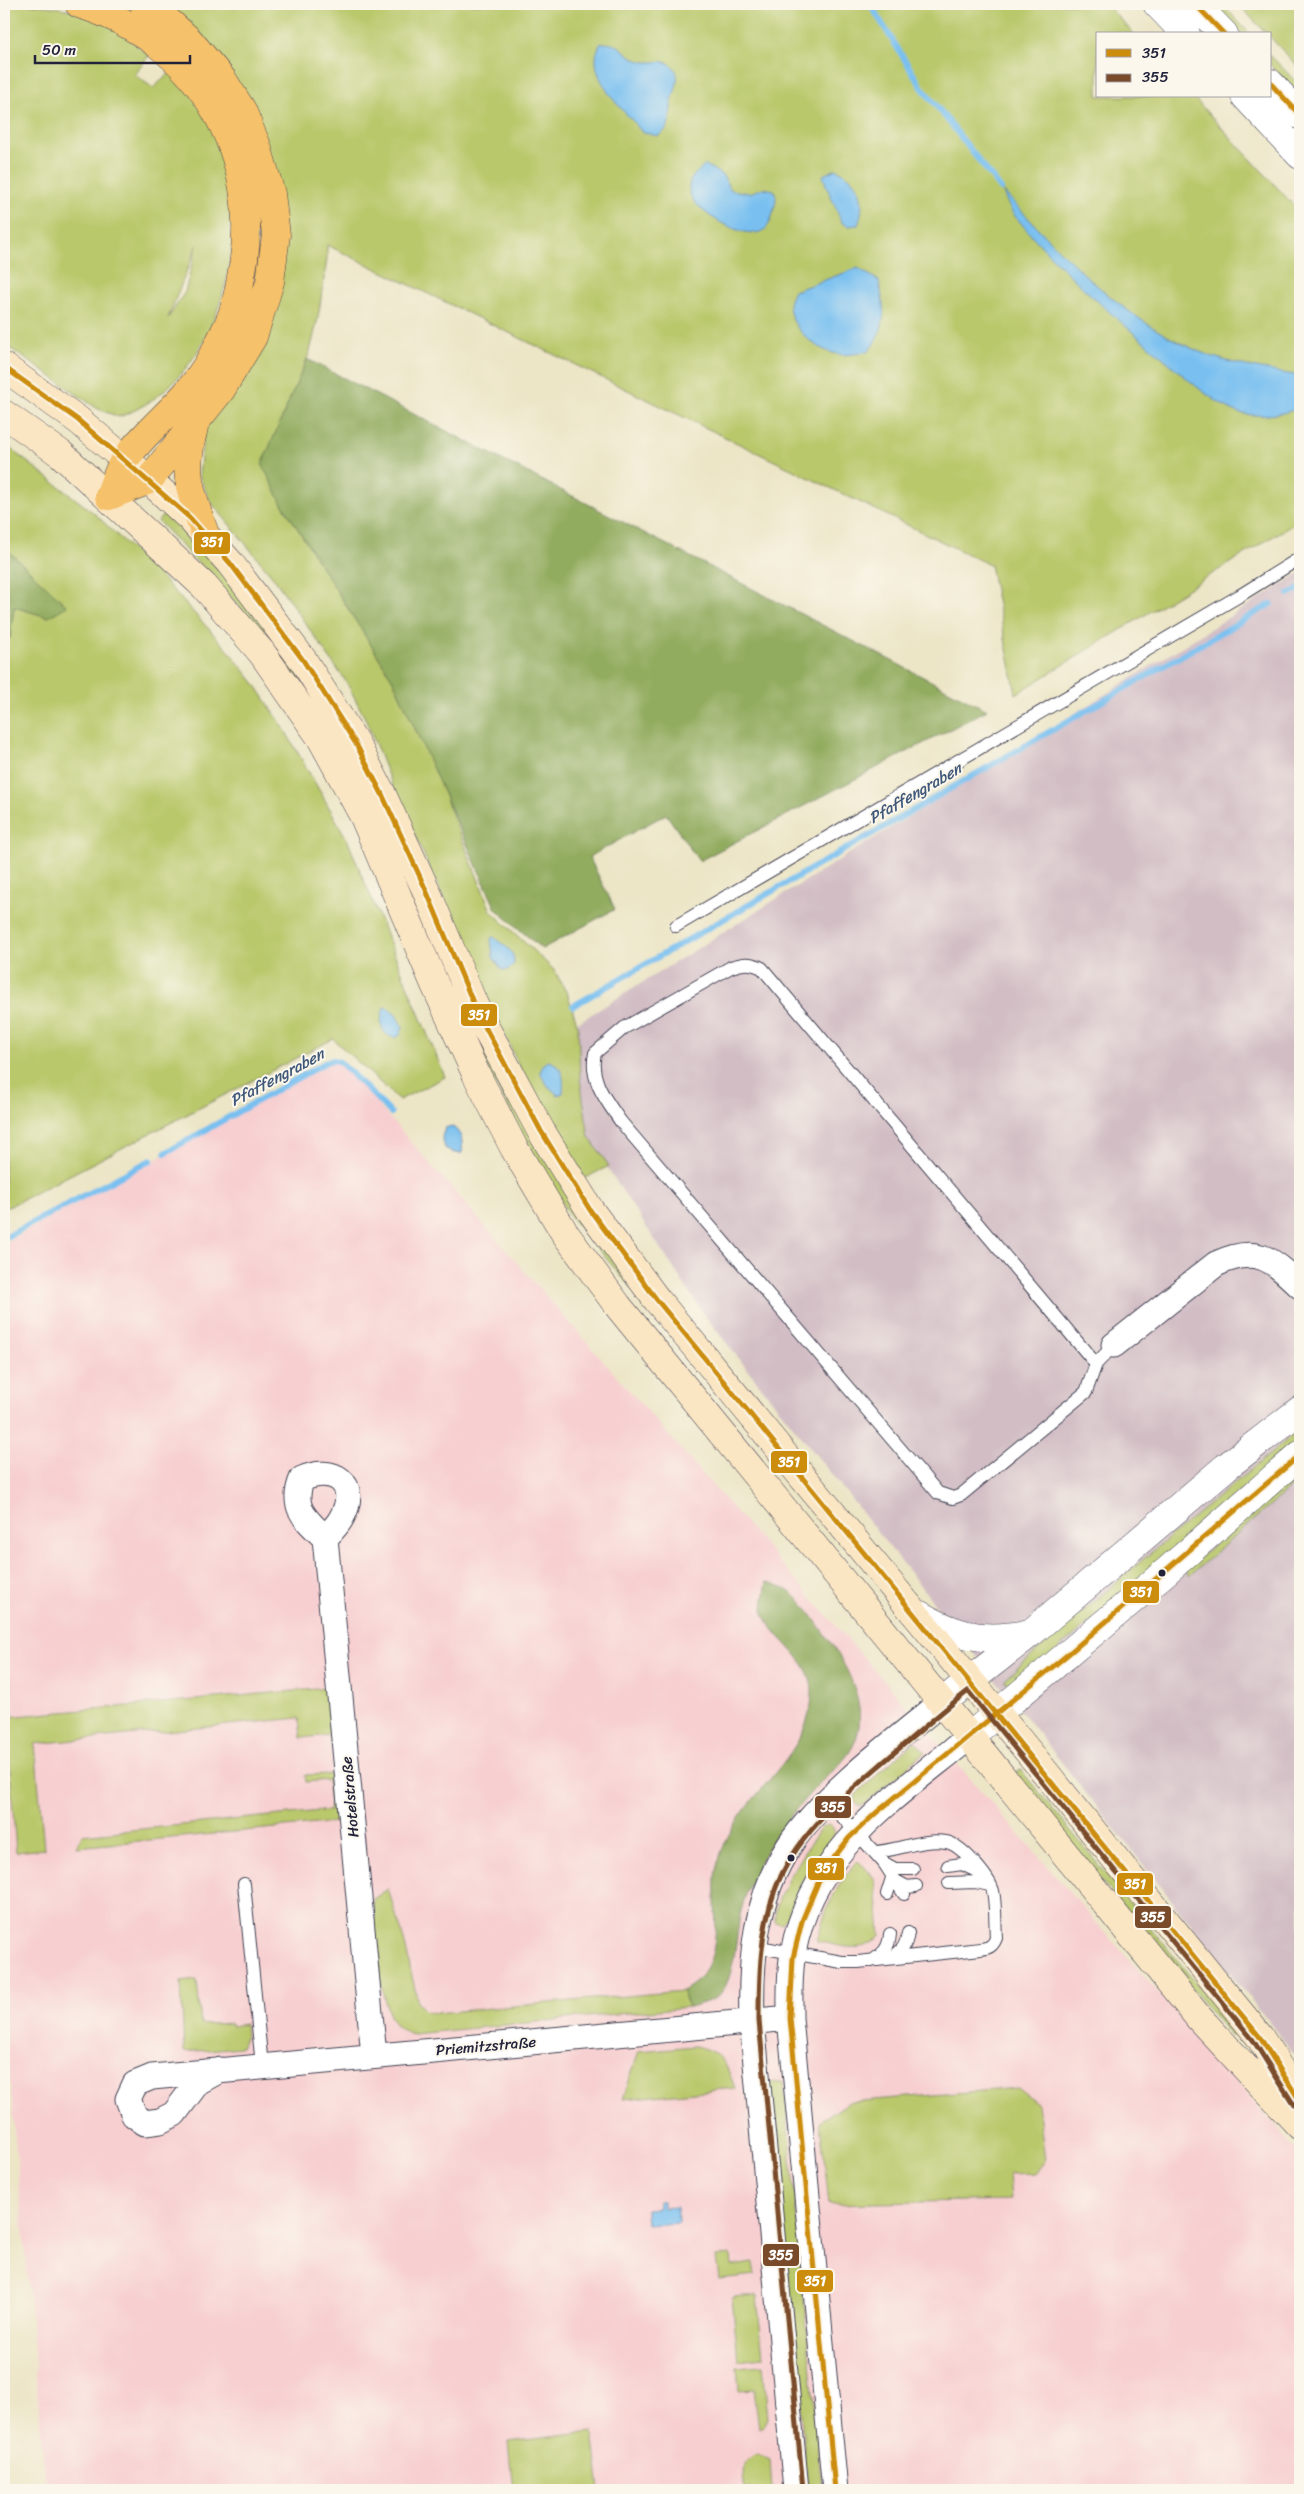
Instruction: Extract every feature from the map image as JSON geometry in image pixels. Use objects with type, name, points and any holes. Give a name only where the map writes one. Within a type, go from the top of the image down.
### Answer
[{"type":"highway","points":[[78,4],[105,12],[140,32],[176,59],[192,77],[214,108],[233,144],[242,174],[247,205],[244,263],[236,304],[226,330],[187,393],[125,459],[110,496]]},
{"type":"highway","points":[[110,496],[149,480],[221,390],[254,336],[270,282],[276,235],[271,194],[257,146],[237,102],[223,80],[190,40],[156,10],[144,4]]},
{"type":"highway","points":[[194,426],[187,466],[190,490],[205,534]]},
{"type":"main road","points":[[4,367],[78,420],[125,459],[205,534],[230,562],[302,660],[356,744],[422,881],[477,1012],[541,1131],[590,1210],[657,1300],[1259,2036],[1300,2101]]},
{"type":"main road","points":[[4,414],[61,454],[110,496],[204,586],[262,653],[321,738],[364,817],[435,985],[476,1074],[514,1148],[564,1232],[618,1306],[1199,2018],[1300,2126]]},
{"type":"street","points":[[1157,4],[1184,32]]},
{"type":"street","points":[[1195,4],[1222,32]]},
{"type":"street","points":[[1272,85],[1300,115]]},
{"type":"street","points":[[1247,98],[1300,155]]},
{"type":"street","points":[[1114,1345],[1216,1264],[1230,1257],[1246,1254],[1261,1256],[1277,1264],[1300,1286]]},
{"type":"street","points":[[796,2490],[752,2021],[751,1982],[754,1946],[761,1911],[774,1874],[790,1846],[828,1801],[941,1703],[1032,1632],[1226,1467],[1300,1410]]},
{"type":"street","points":[[835,2490],[790,2018],[790,1981],[793,1952],[803,1916],[816,1886],[837,1854],[856,1832],[891,1800],[997,1714],[1162,1575],[1300,1455]]},
{"type":"street","name":"Hotelstraße","points":[[325,1538],[374,2056]]},
{"type":"street","points":[[909,1608],[944,1628],[962,1635],[986,1638],[1009,1637],[1032,1632]]},
{"type":"street","name":"Priemitzstraße","points":[[220,2070],[790,2018]]},
{"type":"lane","points":[[676,926],[1239,596],[1300,558]]},
{"type":"lane","points":[[1096,1364],[762,968],[753,964],[743,963],[731,967],[624,1028],[595,1053],[593,1071],[596,1082],[622,1122],[938,1493],[953,1498],[960,1495],[1086,1392],[1096,1364],[1114,1345]]},
{"type":"lane","points":[[828,1801],[884,1863],[904,1894]]},
{"type":"lane","points":[[754,1946],[842,1962],[872,1961],[988,1948],[996,1938],[990,1885],[960,1848],[946,1842],[906,1845],[889,1852],[874,1852]]},
{"type":"lane","points":[[884,1863],[895,1869],[913,1870]]},
{"type":"lane","points":[[948,1866],[962,1864],[982,1874]]},
{"type":"lane","points":[[892,1878],[907,1887],[916,1886]]},
{"type":"lane","points":[[887,1894],[892,1878]]},
{"type":"lane","points":[[949,1883],[975,1882],[990,1885]]},
{"type":"lane","points":[[244,1884],[262,2066]]},
{"type":"lane","points":[[888,1959],[900,1953],[906,1945],[908,1933]]},
{"type":"lane","points":[[872,1961],[884,1953],[890,1945],[890,1934]]},
{"type":"shaded area","points":[[1300,573],[1300,2061],[705,1316],[531,1052]]},
{"type":"shaded area","points":[[338,1059],[1300,2154],[1300,2490],[46,2490],[4,2011],[4,1243]]},
{"type":"green space","points":[[4,4],[46,6],[85,15],[117,30],[149,55],[135,75],[153,88],[170,73],[176,73],[198,103],[216,133],[231,188],[234,211],[230,262],[215,318],[202,344],[187,367],[168,388],[145,404],[119,417],[98,409],[4,344]],"holes":[[[197,245],[185,292],[168,318]]]},
{"type":"green space","points":[[181,4],[1106,4],[1132,32],[1096,32],[1096,98],[1194,98],[1300,212],[1300,520],[1016,694],[990,565],[327,245],[327,259],[318,318],[310,351],[288,406],[281,502],[393,680],[430,759],[491,911],[554,970],[568,995],[578,1027],[580,1079],[589,1137],[609,1166],[585,1178],[523,1075],[387,773],[366,720],[347,683],[273,577],[210,501],[199,475],[204,430],[240,371],[278,203],[173,12]]},
{"type":"green space","points":[[1212,4],[1222,4],[1248,32],[1239,32]]},
{"type":"green space","points":[[1238,4],[1300,4],[1300,69],[1272,39],[1272,32],[1265,32]]},
{"type":"green space","points":[[1272,57],[1300,86],[1300,95],[1272,67]]},
{"type":"green space","points":[[307,359],[987,710],[699,861],[666,814],[589,857],[615,909],[542,949],[496,909],[393,680],[281,502],[262,464]]},
{"type":"green space","points":[[4,444],[94,513],[161,577],[228,650],[255,684],[282,725],[347,839],[445,1077],[399,1100],[333,1039],[4,1209],[4,642],[10,638],[14,607],[48,617],[66,606],[4,547]]},
{"type":"green space","points":[[168,510],[262,621],[334,727],[635,1292],[568,1214],[524,1137],[490,1073],[453,995],[379,820],[330,730],[292,672],[257,625],[158,521]]},
{"type":"green space","points":[[4,547],[67,606],[48,617],[14,607],[10,638],[4,642]]},
{"type":"green space","points":[[1300,1429],[1300,1440],[1033,1671],[1013,1683],[1009,1684],[1005,1681],[1008,1676],[1147,1556]]},
{"type":"green space","points":[[1300,1470],[1300,1479],[1189,1576],[1185,1570]]},
{"type":"green space","points":[[767,1582],[778,1585],[795,1596],[814,1618],[835,1649],[851,1679],[856,1695],[859,1727],[855,1742],[846,1757],[814,1789],[781,1828],[755,1872],[742,1906],[732,1967],[725,1987],[713,1999],[689,2007],[682,1991],[696,1981],[706,1969],[712,1956],[716,1926],[715,1875],[725,1843],[748,1805],[791,1753],[802,1734],[809,1713],[812,1691],[805,1667],[772,1628],[766,1618],[763,1602]]},
{"type":"green space","points":[[327,1688],[331,1735],[301,1738],[299,1718],[35,1744],[44,1849],[16,1852],[6,1717]]},
{"type":"green space","points":[[915,1741],[925,1752],[864,1805],[858,1806],[854,1801],[856,1794]]},
{"type":"green space","points":[[1020,1769],[1232,2027],[1234,2035],[1231,2036],[1013,1775]]},
{"type":"green space","points":[[334,1774],[338,1822],[77,1847],[82,1835],[330,1810],[328,1780],[306,1782],[305,1775]]},
{"type":"green space","points":[[828,1825],[833,1828],[835,1833],[800,1886],[786,1919],[781,1924],[775,1922],[779,1899],[792,1873],[821,1828]]},
{"type":"green space","points":[[858,1861],[871,1874],[875,1882],[880,1935],[867,1945],[859,1947],[817,1941],[823,1919],[832,1898],[843,1879]]},
{"type":"green space","points":[[388,1889],[404,1940],[418,2003],[426,2011],[436,2013],[682,1991],[689,2007],[413,2034],[406,2032],[396,2025],[390,2015],[385,2001],[378,1965],[373,1899]]},
{"type":"green space","points":[[197,1980],[201,2025],[231,2023],[231,2026],[245,2024],[246,2036],[241,2047],[184,2052],[181,1982]]},
{"type":"green space","points":[[695,2046],[712,2052],[722,2060],[729,2071],[735,2088],[623,2099],[639,2051]]},
{"type":"green space","points":[[784,2082],[822,2490],[808,2490],[769,2083]]},
{"type":"green space","points":[[1018,2088],[1038,2104],[1045,2161],[1035,2173],[1009,2174],[1011,2200],[829,2204],[820,2122],[849,2102]]},
{"type":"green space","points":[[731,2255],[732,2266],[753,2263],[755,2275],[719,2279],[716,2257]]},
{"type":"green space","points":[[757,2295],[763,2357],[738,2360],[732,2297]]},
{"type":"green space","points":[[763,2365],[768,2418],[764,2426],[759,2428],[754,2389],[739,2390],[737,2367]]},
{"type":"green space","points":[[593,2432],[600,2490],[514,2490],[509,2442]]},
{"type":"green space","points":[[757,2454],[770,2460],[772,2490],[745,2490],[743,2473],[745,2464],[747,2460]]},
{"type":"water","points":[[601,43],[615,45],[642,61],[668,63],[673,66],[676,71],[677,80],[669,122],[666,129],[658,136],[640,130],[617,104],[603,84],[596,63]]},
{"type":"water","points":[[706,165],[723,176],[731,190],[750,193],[763,188],[774,190],[776,198],[773,213],[769,224],[764,230],[756,233],[733,228],[720,222],[699,207],[692,198],[689,186],[694,175]]},
{"type":"water","points":[[836,169],[851,179],[859,191],[862,207],[858,225],[848,226],[841,222],[827,187],[823,175]]},
{"type":"water","points":[[1001,189],[1092,281],[1143,321],[1171,338],[1212,357],[1250,367],[1300,376],[1300,407],[1276,414],[1249,415],[1224,406],[1205,393],[1122,323],[1066,272],[1015,216]]},
{"type":"water","points":[[858,268],[879,281],[883,301],[882,325],[869,351],[835,354],[816,345],[797,328],[790,313],[789,305],[794,291]]},
{"type":"water","points":[[494,937],[512,954],[514,964],[508,970],[502,970],[493,957],[491,938]]},
{"type":"water","points":[[385,1006],[396,1015],[403,1028],[400,1035],[395,1038],[383,1030],[381,1021]]},
{"type":"water","points":[[549,1061],[558,1066],[562,1074],[563,1093],[558,1095],[548,1086],[540,1072],[544,1064]]},
{"type":"water","points":[[452,1126],[461,1138],[462,1153],[454,1153],[445,1148],[442,1137],[445,1128]]},
{"type":"water","points":[[658,2201],[663,2201],[663,2208],[677,2207],[678,2223],[647,2225],[646,2209],[659,2208]]},
{"type":"waterway","points":[[870,4],[921,86],[1001,189]]},
{"type":"waterway","name":"Pfaffengraben","points":[[1289,594],[1298,589],[1300,591]]},
{"type":"waterway","name":"Pfaffengraben","points":[[573,1006],[1271,604]]},
{"type":"waterway","name":"Pfaffengraben","points":[[165,1153],[328,1061],[340,1062],[391,1113]]},
{"type":"waterway","name":"Pfaffengraben","points":[[4,1238],[151,1160]]},
{"type":"transit line","name":"351","points":[[1195,4],[1222,32]]},
{"type":"transit line","name":"351","points":[[1272,85],[1300,115]]},
{"type":"transit line","name":"351","points":[[4,367],[78,420],[190,518],[230,563],[303,660],[356,744],[382,794],[426,890],[477,1012],[541,1131],[590,1210],[657,1300],[1259,2036],[1300,2101]]},
{"type":"transit line","name":"351","points":[[835,2490],[790,2018],[793,1958],[802,1921],[817,1885],[827,1867],[849,1838],[876,1813],[1073,1650],[1300,1455]]},
{"type":"transit line","name":"355","points":[[803,2489],[759,2021],[760,1971],[766,1922],[775,1890],[784,1870],[808,1834],[854,1787],[968,1691],[1253,2040],[1294,2105]]}]
